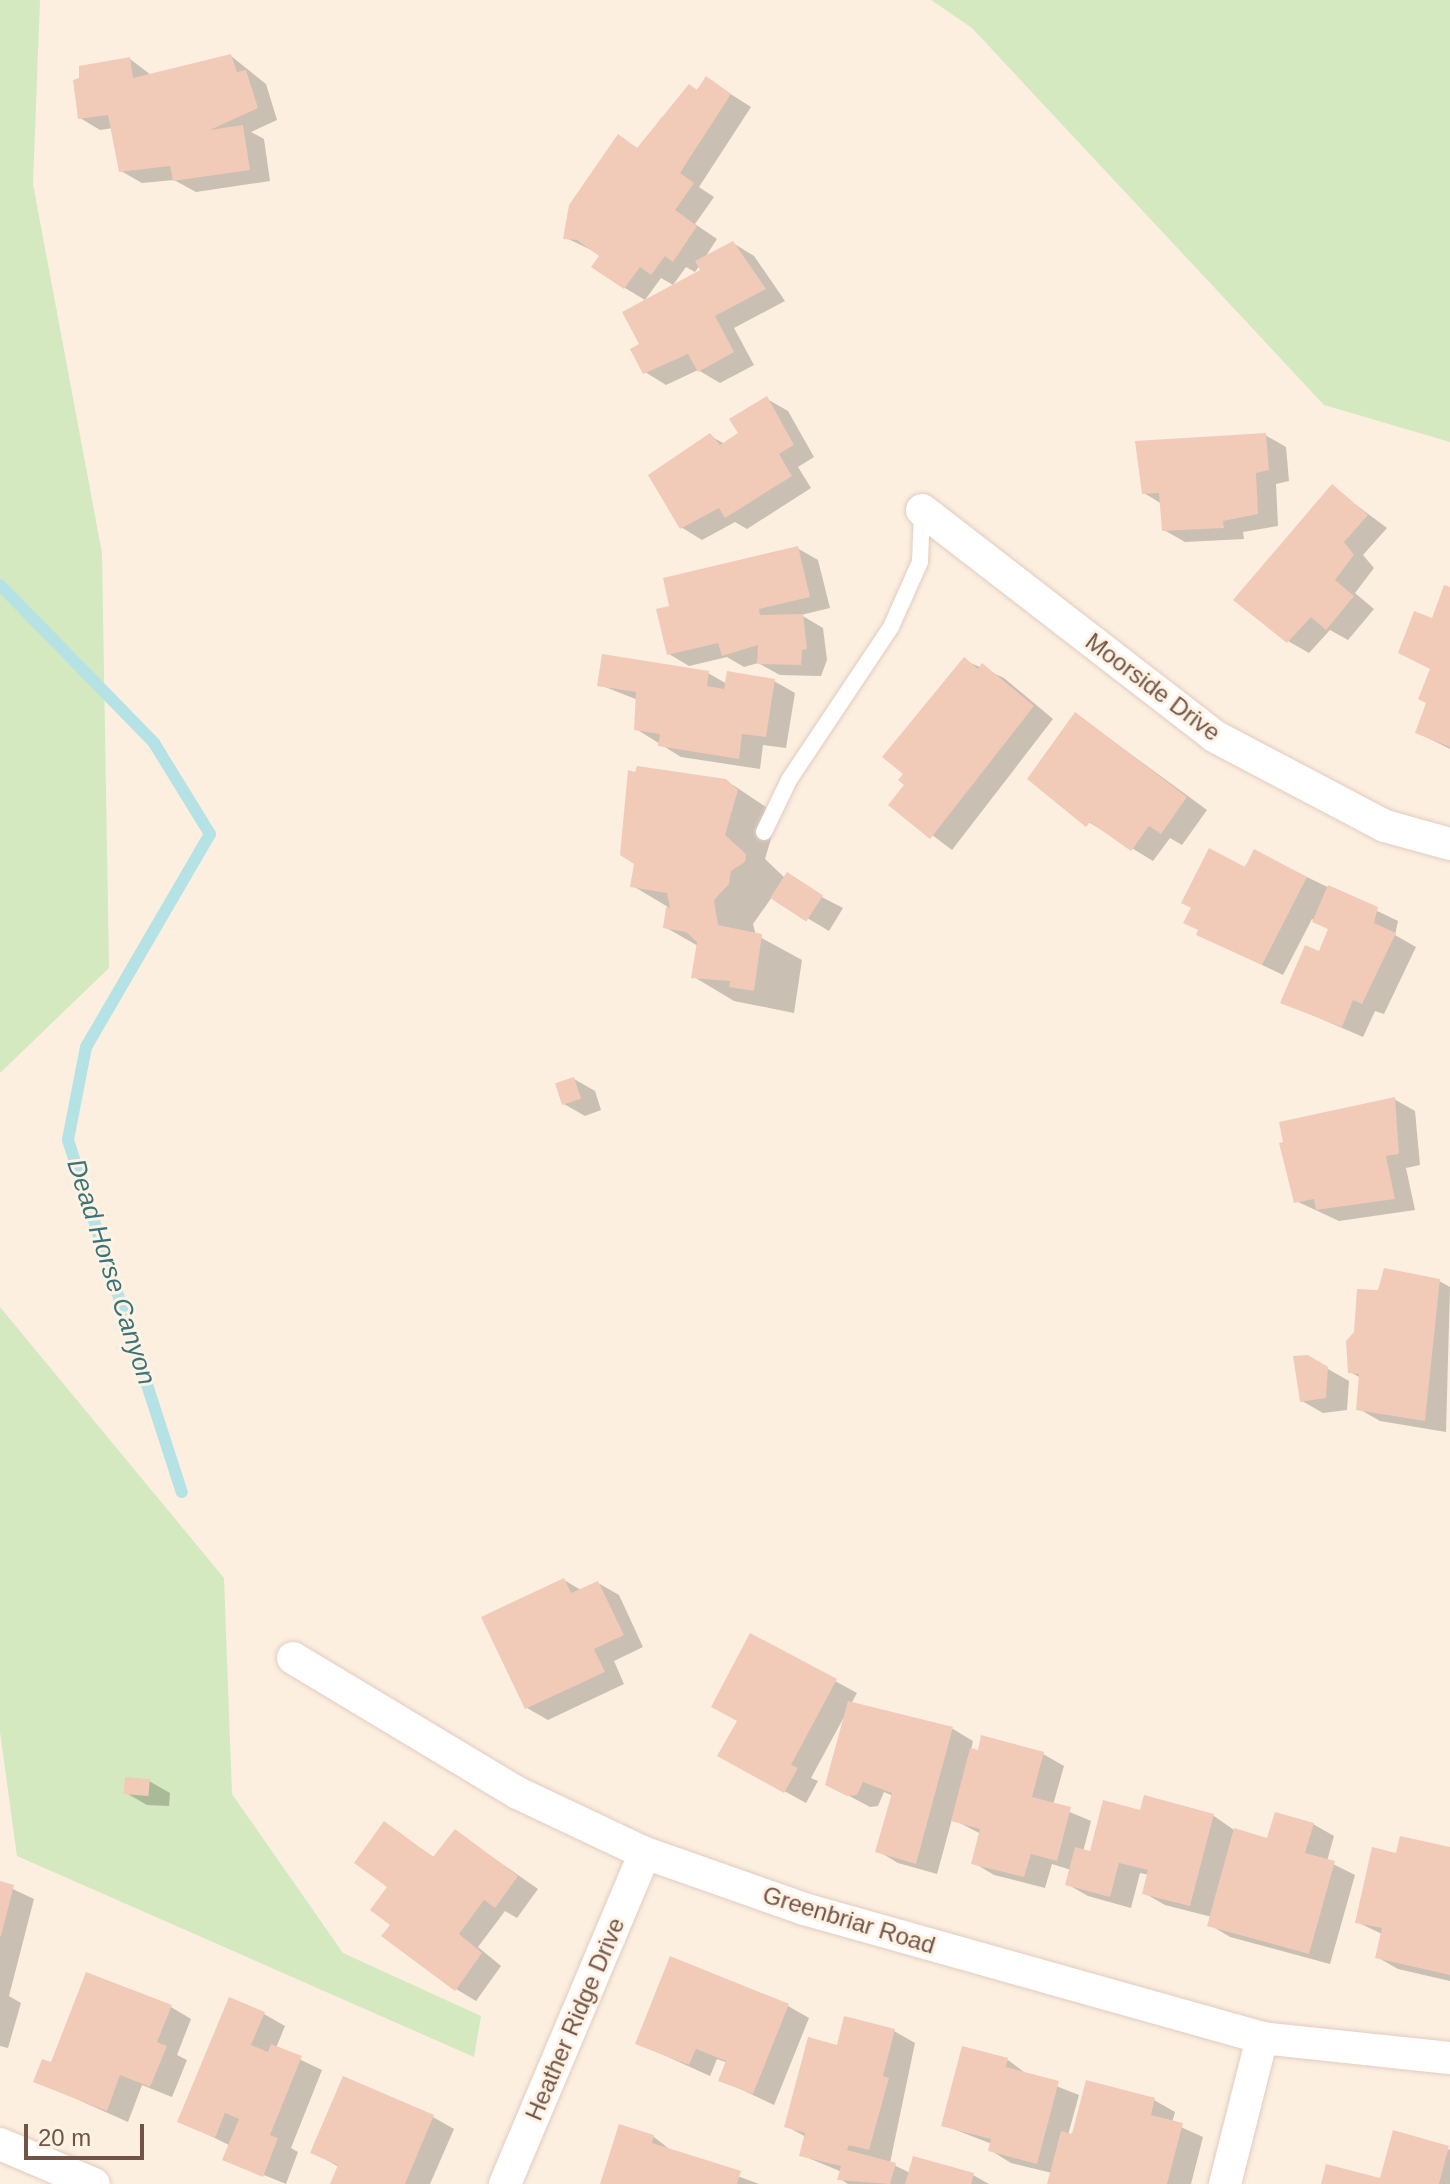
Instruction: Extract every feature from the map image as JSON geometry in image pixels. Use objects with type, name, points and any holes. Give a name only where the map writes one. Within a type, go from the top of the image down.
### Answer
[{"type":"street","name":"Moorside Drive","points":[[922,510],[1214,736],[1385,826],[1450,844]]},
{"type":"street","name":"Greenbriar Road","points":[[293,1658],[518,1793],[645,1853],[804,1909],[1262,2038],[1450,2058]]},
{"type":"street","name":"Heather Ridge Drive","points":[[505,2184],[645,1853]]},
{"type":"street","points":[[1225,2184],[1262,2038]]},
{"type":"street","points":[[0,2144],[94,2184]]},
{"type":"lane","points":[[764,832],[789,780],[891,627],[920,562],[922,510]]},
{"type":"green space","points":[[0,0],[40,0],[33,184],[102,553],[109,968],[0,1073]]},
{"type":"green space","points":[[931,0],[1450,0],[1450,442],[1324,405],[972,28]]},
{"type":"green space","points":[[0,1307],[224,1578],[232,1794],[343,1953],[481,2016],[474,2057],[17,1856],[0,1732]]},
{"type":"building","points":[[231,54],[237,72],[246,70],[258,108],[210,130],[243,125],[250,170],[173,181],[170,166],[119,172],[108,115],[78,119],[73,80],[79,78],[79,66],[130,57],[133,78]]},
{"type":"building","points":[[706,76],[731,94],[680,173],[694,183],[675,210],[697,226],[673,262],[665,256],[651,275],[640,267],[624,289],[591,267],[599,256],[577,240],[563,239],[569,205],[618,134],[637,148],[689,84],[697,90]]},
{"type":"building","points":[[733,241],[766,289],[715,316],[734,352],[698,372],[688,354],[643,374],[630,349],[639,344],[622,312],[700,270],[695,261]]},
{"type":"building","points":[[767,396],[794,445],[779,454],[792,476],[725,518],[719,508],[680,529],[648,475],[710,433],[720,445],[738,433],[729,419]]},
{"type":"building","points":[[1266,433],[1269,470],[1256,473],[1258,514],[1223,521],[1224,528],[1162,531],[1159,493],[1142,494],[1135,441]]},
{"type":"building","points":[[1332,484],[1368,515],[1344,542],[1354,555],[1335,580],[1354,596],[1326,630],[1311,617],[1287,643],[1233,600]]},
{"type":"building","points":[[798,546],[810,597],[759,609],[760,615],[803,614],[807,649],[802,650],[801,665],[757,664],[758,645],[722,656],[718,643],[667,655],[656,609],[669,606],[663,578]]},
{"type":"building","points":[[1444,585],[1450,587],[1450,747],[1415,733],[1426,703],[1418,699],[1430,669],[1398,653],[1414,611],[1432,618]]},
{"type":"building","points":[[602,654],[709,671],[707,686],[724,689],[727,671],[775,679],[766,737],[742,734],[739,759],[658,746],[660,734],[634,730],[636,692],[597,686]]},
{"type":"building","points":[[964,657],[978,669],[982,663],[1034,706],[930,839],[888,805],[904,785],[898,780],[903,774],[882,757]]},
{"type":"building","points":[[1075,712],[1187,797],[1161,834],[1149,826],[1131,851],[1090,822],[1086,827],[1027,779]]},
{"type":"building","points":[[637,766],[726,779],[738,790],[725,835],[746,854],[745,862],[731,871],[729,884],[714,900],[718,925],[762,934],[754,991],[729,987],[730,981],[691,978],[697,942],[686,932],[663,928],[666,907],[670,908],[667,893],[630,887],[634,864],[620,855],[628,770],[635,772]]},
{"type":"building","points":[[1209,848],[1245,867],[1254,849],[1307,877],[1262,965],[1196,935],[1198,930],[1183,923],[1191,908],[1181,903]]},
{"type":"building","points":[[787,872],[823,895],[806,921],[770,898]]},
{"type":"building","points":[[1328,885],[1378,907],[1374,923],[1396,933],[1362,1004],[1353,1000],[1342,1027],[1280,1003],[1305,945],[1319,951],[1328,929],[1312,922]]},
{"type":"building","points":[[574,1077],[581,1099],[562,1105],[555,1083]]},
{"type":"building","points":[[1395,1097],[1399,1154],[1386,1156],[1395,1199],[1316,1210],[1314,1199],[1294,1203],[1279,1143],[1283,1142],[1279,1122]]},
{"type":"building","points":[[1384,1268],[1440,1279],[1425,1421],[1356,1410],[1359,1374],[1348,1373],[1346,1341],[1354,1332],[1357,1289],[1378,1290]]},
{"type":"building","points":[[1308,1355],[1328,1367],[1326,1398],[1300,1402],[1293,1356]]},
{"type":"building","points":[[564,1578],[571,1593],[598,1581],[624,1635],[594,1649],[605,1672],[525,1709],[481,1617]]},
{"type":"building","points":[[750,1633],[837,1679],[791,1765],[798,1768],[784,1793],[717,1756],[737,1721],[711,1707]]},
{"type":"building","points":[[848,1701],[953,1727],[916,1864],[875,1852],[892,1793],[863,1782],[857,1795],[847,1796],[825,1785]]},
{"type":"building","points":[[981,1735],[1044,1752],[1032,1797],[1071,1807],[1057,1861],[1031,1854],[1024,1877],[971,1864],[980,1829],[951,1821],[970,1748],[978,1750]]},
{"type":"building","points":[[125,1777],[150,1779],[148,1796],[124,1794]]},
{"type":"building","points":[[1144,1795],[1214,1814],[1190,1906],[1142,1894],[1148,1870],[1119,1863],[1110,1897],[1065,1885],[1075,1847],[1090,1851],[1103,1800],[1140,1810]]},
{"type":"building","points":[[1275,1812],[1314,1823],[1305,1853],[1335,1861],[1309,1954],[1207,1926],[1234,1828],[1267,1838]]},
{"type":"building","points":[[384,1821],[433,1857],[455,1829],[518,1876],[495,1908],[484,1900],[459,1934],[482,1953],[455,1991],[381,1936],[390,1925],[370,1910],[387,1887],[354,1863]]},
{"type":"building","points":[[1400,1836],[1450,1847],[1450,1975],[1375,1958],[1382,1928],[1355,1923],[1372,1847],[1396,1853]]},
{"type":"building","points":[[0,1881],[14,1885],[1,1936],[0,1936]]},
{"type":"building","points":[[670,1956],[789,2004],[753,2094],[718,2081],[726,2061],[696,2049],[689,2065],[635,2044]]},
{"type":"building","points":[[86,1972],[172,2005],[157,2042],[167,2046],[150,2087],[120,2075],[107,2111],[33,2082],[42,2059],[51,2062]]},
{"type":"building","points":[[229,1997],[265,2012],[251,2045],[268,2052],[271,2044],[302,2056],[270,2135],[278,2138],[263,2177],[222,2160],[239,2119],[225,2113],[215,2138],[177,2122]]},
{"type":"building","points":[[844,2016],[895,2029],[883,2076],[889,2078],[869,2150],[849,2145],[847,2150],[896,2163],[890,2184],[837,2180],[841,2166],[799,2156],[805,2133],[784,2127],[808,2037],[837,2045]]},
{"type":"building","points":[[962,2046],[1008,2058],[1006,2067],[1059,2081],[1037,2164],[988,2151],[991,2139],[941,2126]]},
{"type":"building","points":[[343,2076],[434,2115],[405,2184],[330,2184],[338,2165],[310,2153]]},
{"type":"building","points":[[1086,2080],[1155,2098],[1151,2115],[1183,2123],[1167,2184],[1047,2184],[1061,2131],[1072,2134]]},
{"type":"building","points":[[619,2124],[654,2135],[652,2143],[741,2171],[737,2184],[600,2184]]},
{"type":"building","points":[[1393,2130],[1449,2146],[1439,2184],[1321,2184],[1326,2164],[1380,2178]]},
{"type":"building","points":[[913,2156],[974,2173],[971,2184],[905,2184]]},
{"type":"waterway","name":"Dead Horse Canyon","points":[[0,585],[154,743],[210,834],[86,1047],[68,1140],[182,1492]]}]
